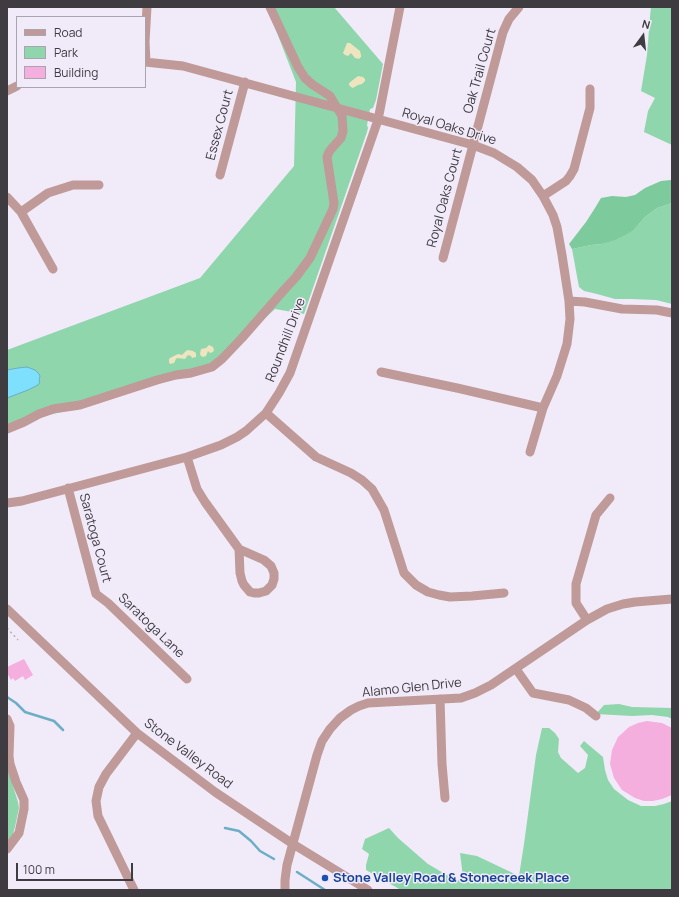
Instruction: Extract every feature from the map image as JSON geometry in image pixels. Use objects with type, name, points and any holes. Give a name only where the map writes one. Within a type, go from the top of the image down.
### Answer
[{"type":"street","points":[[146,24],[147,7]]},
{"type":"street","points":[[7,429],[53,409],[80,405],[157,380],[191,373],[212,366],[227,354],[242,338],[296,277],[303,267],[316,246],[333,209],[334,203],[327,157],[329,152],[341,138],[343,131],[342,116],[330,96],[304,78],[270,7]]},
{"type":"street","name":"Roundhill Drive","points":[[7,503],[22,501],[187,456],[221,445],[237,437],[255,424],[266,413],[279,394],[290,373],[378,120],[400,7]]},
{"type":"street","name":"Oak Trail Court","points":[[473,145],[503,32],[509,19],[519,7]]},
{"type":"street","name":"Royal Oaks Drive","points":[[146,62],[183,66],[473,145],[494,153],[518,166],[532,180],[543,196],[553,215],[557,227],[569,301],[569,331],[567,344],[557,376],[543,408],[530,452]]},
{"type":"street","name":"Essex Court","points":[[220,175],[245,82]]},
{"type":"street","points":[[7,91],[16,86]]},
{"type":"street","points":[[543,196],[566,181],[574,169],[590,108],[590,89]]},
{"type":"street","name":"Royal Oaks Court","points":[[443,258],[473,145]]},
{"type":"street","points":[[21,212],[48,193],[73,185],[99,185]]},
{"type":"street","points":[[7,197],[21,212],[53,270]]},
{"type":"street","points":[[569,301],[585,302],[622,309],[657,310],[672,313]]},
{"type":"street","points":[[382,372],[543,408]]},
{"type":"street","points":[[266,413],[316,457],[351,473],[372,489],[384,510],[404,573],[416,585],[428,592],[450,597],[504,593]]},
{"type":"street","points":[[187,456],[197,489],[239,549],[264,560],[271,566],[274,573],[274,579],[272,585],[266,591],[259,593],[250,592],[244,585],[240,573],[239,549]]},
{"type":"street","name":"Saratoga Court","points":[[68,488],[96,594]]},
{"type":"street","points":[[587,620],[576,603],[576,584],[596,515],[610,498]]},
{"type":"street","name":"Saratoga Lane","points":[[96,594],[108,603],[187,678]]},
{"type":"street","name":"Alamo Glen Drive","points":[[285,890],[287,865],[317,755],[322,741],[330,728],[340,718],[351,710],[368,703],[461,698],[475,693],[516,669],[587,620],[607,609],[635,602],[672,599]]},
{"type":"street","name":"Stone Valley Road","points":[[8,614],[137,734],[215,792],[293,844],[368,890]]},
{"type":"street","points":[[516,669],[533,693],[569,700],[586,708],[596,716]]},
{"type":"street","points":[[440,699],[442,764],[445,798]]},
{"type":"street","points":[[7,719],[10,726],[10,764],[24,800],[24,809],[19,833],[7,849]]},
{"type":"street","points":[[134,890],[98,816],[96,801],[99,787],[106,774],[137,734]]},
{"type":"path","points":[[7,628],[18,640]]},
{"type":"green space","points":[[267,7],[334,7],[383,64],[376,100],[373,108],[370,109],[367,132],[304,314],[275,309],[210,369],[25,422],[7,431],[7,350],[200,278],[294,166],[296,82]]},
{"type":"green space","points":[[651,7],[672,7],[672,145],[644,132],[648,111],[655,98],[641,91],[647,55]]},
{"type":"green space","points":[[672,179],[672,203],[657,208],[645,217],[633,231],[615,240],[602,244],[572,249],[569,244],[586,222],[601,198],[612,196],[626,197],[635,195],[645,188],[661,181]]},
{"type":"green space","points":[[672,203],[672,304],[656,300],[615,299],[584,291],[579,287],[572,249],[602,244],[633,231],[645,217],[657,208]]},
{"type":"green space","points":[[619,704],[632,707],[672,708],[672,719],[652,715],[632,716],[596,714],[604,705]]},
{"type":"green space","points":[[542,728],[549,728],[555,733],[559,739],[558,752],[561,758],[578,773],[585,768],[588,755],[580,746],[584,741],[603,757],[608,780],[614,789],[628,800],[641,806],[655,806],[672,801],[672,890],[401,890],[366,870],[369,854],[362,849],[365,839],[389,828],[398,838],[428,864],[457,881],[463,877],[460,853],[477,856],[519,876],[536,755]]},
{"type":"green space","points":[[7,767],[19,808],[12,837],[7,842]]},
{"type":"sand","points":[[347,43],[350,43],[360,51],[361,57],[359,59],[355,58],[351,53],[348,56],[343,53]]},
{"type":"sand","points":[[358,76],[363,77],[365,81],[353,88],[351,87],[349,83]]},
{"type":"sand","points":[[209,345],[213,347],[213,352],[210,353],[208,351],[206,356],[201,356],[201,349],[206,348]]},
{"type":"sand","points":[[188,350],[196,353],[196,357],[192,358],[188,355],[185,359],[177,358],[174,363],[170,364],[170,358],[178,354],[182,355]]},
{"type":"water","points":[[27,367],[35,370],[39,374],[40,382],[38,385],[28,390],[7,398],[7,370]]},
{"type":"building","points":[[24,659],[33,675],[25,680],[23,676],[15,681],[13,678],[11,680],[7,673],[7,667]]},
{"type":"building","points":[[647,721],[662,723],[672,728],[672,795],[653,801],[644,801],[635,798],[622,790],[614,778],[610,764],[612,750],[618,737],[629,727]]},
{"type":"waterway","points":[[7,697],[25,712],[54,721],[63,730]]},
{"type":"waterway","points":[[225,828],[239,831],[260,851],[274,859]]},
{"type":"waterway","points":[[297,872],[325,890]]},
{"type":"place","name":"Stone Valley Road & Stonecreek Place","points":[[325,878]]}]
